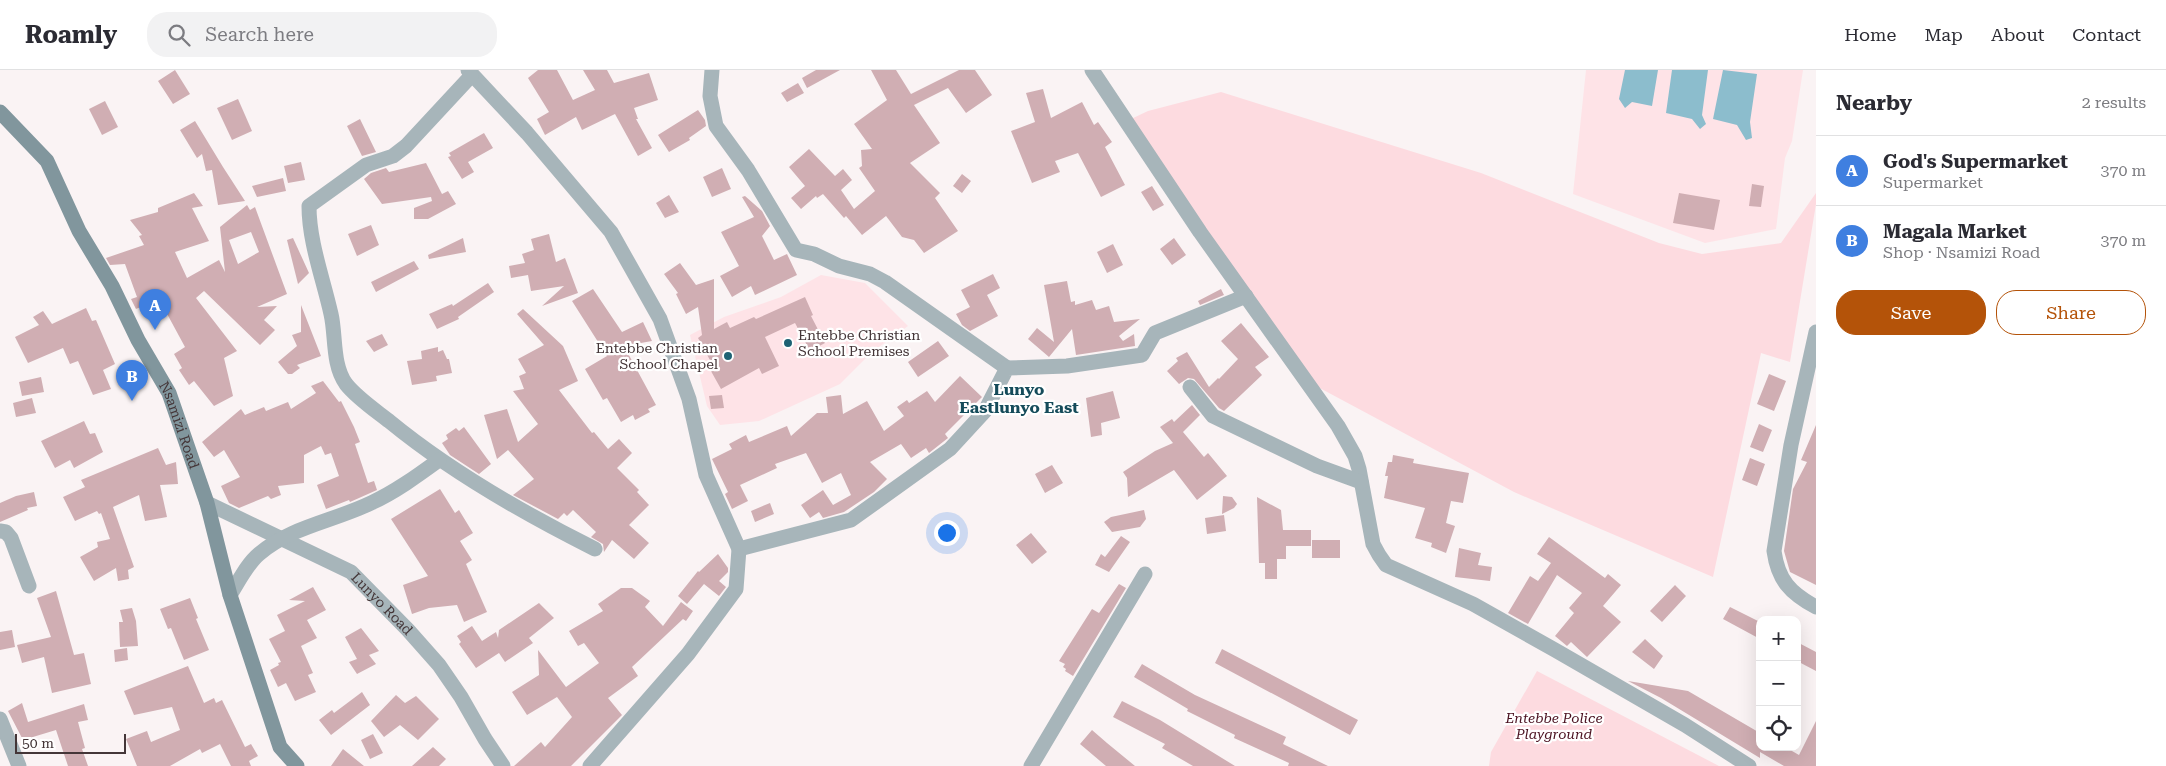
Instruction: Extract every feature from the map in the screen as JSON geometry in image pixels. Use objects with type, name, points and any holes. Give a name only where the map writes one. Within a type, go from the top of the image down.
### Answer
[{"type":"street","points":[[712,70],[710,96],[716,126],[748,170],[796,250],[814,254],[839,266],[870,274],[885,282],[1007,368],[1067,366],[1142,355],[1155,333],[1246,296]]},
{"type":"street","points":[[1092,70],[1200,232],[1338,426],[1355,456],[1373,544],[1386,564],[1473,604],[1686,725],[1749,766]]},
{"type":"street","points":[[590,766],[688,654],[736,589],[740,549],[706,475],[690,399],[660,319],[610,232],[527,133],[470,73],[406,146],[393,156],[366,165],[309,206],[309,224],[332,316],[339,371],[346,384],[364,402],[439,460],[558,530],[595,549]]},
{"type":"street","name":"Nsamizi Road","points":[[0,112],[47,161],[79,231],[112,286],[138,340],[169,393],[207,503],[230,595],[280,747],[297,766]]},
{"type":"street","points":[[1816,332],[1791,445],[1774,551],[1776,566],[1784,582],[1799,597],[1816,607]]},
{"type":"street","points":[[740,549],[851,520],[950,448],[985,411],[1007,368]]},
{"type":"street","points":[[1190,387],[1213,416],[1317,466],[1361,482]]},
{"type":"street","points":[[230,595],[257,556],[283,540],[331,517],[370,504],[402,486],[439,460]]},
{"type":"street","name":"Lunyo Road","points":[[207,503],[351,572],[376,596],[439,665],[462,697],[485,739],[503,766]]},
{"type":"street","points":[[0,531],[6,532],[12,538],[29,586]]},
{"type":"street","points":[[1031,766],[1145,574]]},
{"type":"street","points":[[0,719],[19,766]]},
{"type":"shaded area","points":[[1586,70],[1803,70],[1792,141],[1785,158],[1776,229],[1705,243],[1573,194]]},
{"type":"shaded area","name":"Entebbe Christian School Premises","points":[[821,275],[865,283],[908,326],[872,352],[840,384],[759,421],[720,425],[707,406],[690,335],[724,317],[781,297]]},
{"type":"green space","points":[[1221,92],[1481,173],[1659,243],[1702,254],[1781,243],[1816,193],[1816,204],[1790,362],[1761,353],[1713,577],[1514,492],[1301,378],[1131,119],[1148,111]]},
{"type":"green space","name":"Entebbe Police Playground","points":[[1537,671],[1719,766],[1489,766],[1491,752]]},
{"type":"water","points":[[1625,70],[1658,70],[1652,106],[1632,102],[1625,108],[1619,99]]},
{"type":"water","points":[[1672,70],[1708,70],[1702,115],[1706,124],[1700,129],[1692,119],[1666,113]]},
{"type":"water","points":[[1723,70],[1757,74],[1750,122],[1752,138],[1746,140],[1737,125],[1713,119]]},
{"type":"building","points":[[175,70],[190,94],[173,104],[158,81]]},
{"type":"building","points":[[538,70],[557,70],[573,100],[595,90],[583,70],[607,70],[614,83],[649,73],[658,100],[634,108],[638,119],[636,119],[652,148],[638,156],[615,114],[582,130],[576,117],[545,135],[537,119],[549,112],[528,78]]},
{"type":"building","points":[[816,70],[840,70],[807,88],[802,78]]},
{"type":"building","points":[[871,70],[896,70],[911,94],[959,70],[975,70],[992,95],[966,113],[948,88],[914,105],[940,143],[910,163],[940,193],[935,198],[958,231],[924,253],[914,240],[902,237],[886,216],[862,235],[846,216],[844,218],[823,194],[817,198],[816,196],[801,209],[791,198],[805,186],[789,167],[809,149],[835,176],[843,169],[852,180],[841,190],[854,209],[875,191],[859,168],[862,166],[861,150],[872,149],[854,124],[887,100]]},
{"type":"building","points":[[798,83],[804,93],[787,102],[781,93]]},
{"type":"building","points":[[1043,89],[1051,118],[1082,102],[1094,125],[1098,122],[1112,142],[1105,147],[1125,185],[1101,197],[1078,153],[1055,161],[1060,172],[1032,183],[1011,131],[1035,122],[1026,93]]},
{"type":"building","points":[[238,99],[252,131],[232,140],[217,108]]},
{"type":"building","points":[[105,101],[118,127],[102,135],[89,109]]},
{"type":"building","points":[[698,110],[705,120],[706,126],[689,138],[690,140],[669,152],[658,135]]},
{"type":"building","points":[[360,119],[376,152],[362,156],[347,126]]},
{"type":"building","points":[[195,121],[245,201],[218,205],[212,170],[206,171],[202,154],[197,158],[180,130]]},
{"type":"building","points":[[484,133],[493,148],[468,162],[474,172],[462,179],[448,157],[451,156],[449,153]]},
{"type":"building","points":[[301,162],[305,180],[288,183],[284,166]]},
{"type":"building","points":[[426,163],[442,194],[448,191],[456,204],[428,219],[414,219],[414,208],[432,201],[431,197],[382,204],[364,179],[371,173],[386,168],[389,172]]},
{"type":"building","points":[[722,168],[731,189],[712,197],[703,177]]},
{"type":"building","points":[[962,174],[971,181],[962,193],[953,186]]},
{"type":"building","points":[[283,178],[286,191],[257,197],[252,186]]},
{"type":"building","points":[[1752,184],[1764,186],[1761,207],[1749,206]]},
{"type":"building","points":[[1152,186],[1164,205],[1153,211],[1141,192]]},
{"type":"building","points":[[194,193],[203,206],[192,208],[209,241],[175,252],[187,278],[219,260],[225,272],[220,227],[247,205],[250,210],[255,207],[287,294],[257,307],[277,306],[264,320],[275,330],[260,345],[204,291],[196,298],[237,351],[224,358],[233,396],[214,406],[194,381],[189,385],[179,370],[182,368],[174,354],[185,347],[159,299],[136,309],[131,299],[137,297],[125,264],[110,265],[106,258],[144,245],[139,236],[142,235],[130,220],[158,212],[158,208]],"holes":[[[251,232],[259,252],[238,264],[229,240]]]},
{"type":"building","points":[[1679,193],[1720,200],[1714,230],[1673,223]]},
{"type":"building","points":[[669,195],[679,212],[665,218],[656,203]]},
{"type":"building","points":[[745,196],[762,211],[770,226],[762,236],[774,260],[787,254],[797,275],[755,295],[751,286],[732,297],[720,276],[739,266],[721,232],[754,217],[742,197]]},
{"type":"building","points":[[371,225],[379,245],[357,256],[348,234]]},
{"type":"building","points":[[549,234],[556,262],[565,258],[578,293],[542,306],[564,286],[531,291],[528,275],[511,278],[509,266],[525,263],[522,254],[534,250],[531,239]]},
{"type":"building","points":[[293,238],[309,273],[298,284],[287,240]]},
{"type":"building","points":[[463,238],[466,252],[429,259],[428,255]]},
{"type":"building","points":[[1174,238],[1186,255],[1172,265],[1160,249]]},
{"type":"building","points":[[1113,244],[1123,265],[1107,273],[1097,252]]},
{"type":"building","points":[[414,261],[419,269],[376,292],[371,282]]},
{"type":"building","points":[[680,263],[696,285],[714,279],[714,329],[727,322],[730,328],[754,317],[756,319],[805,297],[813,315],[811,316],[825,343],[810,351],[795,323],[765,337],[779,366],[762,374],[759,368],[721,389],[707,364],[711,362],[698,338],[702,335],[698,307],[686,314],[676,294],[678,293],[664,274]]},
{"type":"building","points":[[993,274],[1000,288],[987,295],[998,316],[970,331],[962,325],[956,314],[970,307],[961,290]]},
{"type":"building","points":[[1067,281],[1071,302],[1075,301],[1075,305],[1092,300],[1096,310],[1109,306],[1114,322],[1140,319],[1119,336],[1123,341],[1134,334],[1135,346],[1076,355],[1072,329],[1049,357],[1028,339],[1037,328],[1054,342],[1044,285]]},
{"type":"building","points":[[488,283],[494,292],[458,317],[459,319],[437,329],[429,314],[452,304],[453,306]]},
{"type":"building","points":[[593,289],[622,332],[643,322],[652,341],[624,346],[656,405],[648,409],[650,412],[635,420],[633,415],[621,422],[607,398],[603,400],[585,369],[607,356],[572,301]]},
{"type":"building","points":[[1221,289],[1224,295],[1200,305],[1198,301]]},
{"type":"building","points":[[301,305],[321,356],[297,365],[300,368],[292,374],[288,374],[278,362],[297,346],[292,335],[301,332]]},
{"type":"building","points":[[86,308],[92,321],[96,320],[115,364],[103,370],[111,389],[93,395],[78,361],[70,364],[63,348],[28,363],[15,337],[39,325],[33,317],[43,311],[52,324]]},
{"type":"building","points":[[523,309],[563,346],[578,381],[559,390],[592,433],[594,432],[608,449],[619,439],[632,453],[617,468],[639,490],[637,492],[649,505],[629,525],[649,543],[634,559],[612,540],[604,552],[603,544],[591,537],[596,532],[573,510],[567,516],[564,513],[558,519],[513,495],[534,479],[508,450],[497,459],[484,415],[507,409],[518,442],[538,424],[513,391],[524,389],[519,376],[526,373],[518,359],[544,345],[517,314]]},
{"type":"building","points":[[1241,323],[1269,357],[1255,367],[1262,375],[1224,411],[1219,408],[1194,379],[1188,378],[1179,384],[1167,371],[1178,361],[1176,358],[1187,352],[1209,387],[1238,359],[1221,341]]},
{"type":"building","points":[[382,334],[388,345],[374,352],[366,341]]},
{"type":"building","points":[[938,341],[949,356],[918,377],[908,362]]},
{"type":"building","points":[[438,347],[438,352],[443,350],[447,359],[449,359],[452,373],[436,376],[437,381],[412,385],[407,361],[422,359],[421,351]]},
{"type":"building","points":[[1769,374],[1786,381],[1774,411],[1757,404]]},
{"type":"building","points":[[960,376],[982,397],[945,434],[948,438],[929,453],[926,448],[911,458],[901,444],[870,462],[887,479],[874,492],[844,512],[823,518],[819,512],[810,518],[801,505],[823,490],[833,505],[851,495],[841,473],[822,483],[806,453],[775,464],[777,468],[740,485],[748,501],[732,509],[725,494],[728,492],[712,459],[732,449],[729,444],[746,435],[749,442],[787,426],[791,436],[817,413],[828,413],[826,397],[841,395],[843,414],[867,401],[884,431],[904,416],[897,407],[907,400],[909,403],[927,391],[935,402]]},
{"type":"building","points":[[41,377],[44,392],[22,396],[19,382]]},
{"type":"building","points":[[323,381],[339,402],[341,401],[354,427],[360,442],[355,444],[368,483],[374,481],[377,490],[350,502],[349,500],[326,509],[317,485],[339,476],[331,453],[325,455],[321,446],[304,455],[304,483],[278,486],[281,495],[271,499],[268,496],[239,508],[229,503],[221,486],[240,477],[224,450],[214,457],[202,442],[241,409],[245,415],[264,407],[266,411],[288,402],[291,409],[316,393],[311,386]]},
{"type":"building","points":[[1113,391],[1120,418],[1101,423],[1102,435],[1091,437],[1086,398]]},
{"type":"building","points":[[722,395],[724,408],[711,409],[709,396]]},
{"type":"building","points":[[32,398],[36,413],[16,417],[13,403]]},
{"type":"building","points":[[1192,405],[1200,415],[1183,432],[1204,457],[1208,453],[1227,476],[1197,500],[1174,470],[1128,497],[1127,478],[1123,472],[1155,451],[1173,443],[1160,427],[1172,419],[1174,422]]},
{"type":"building","points":[[84,421],[90,434],[95,433],[103,452],[74,468],[70,460],[55,468],[41,441]]},
{"type":"building","points":[[1759,424],[1772,430],[1763,452],[1750,447]]},
{"type":"building","points":[[1816,425],[1816,585],[1790,572],[1784,551],[1793,489],[1807,462],[1801,460]]},
{"type":"building","points":[[464,427],[491,464],[479,474],[450,455],[442,443],[448,439],[446,435],[456,428],[459,431]]},
{"type":"building","points":[[158,448],[166,465],[176,462],[178,484],[160,485],[167,517],[145,521],[139,495],[113,507],[134,567],[128,570],[129,579],[118,581],[116,568],[94,581],[80,557],[98,547],[97,542],[110,539],[101,513],[99,514],[97,511],[75,521],[63,497],[85,487],[81,480]]},
{"type":"building","points":[[1393,455],[1414,459],[1413,463],[1469,473],[1463,503],[1451,501],[1446,523],[1455,526],[1446,553],[1431,547],[1432,543],[1415,538],[1425,508],[1384,498],[1388,476],[1385,476],[1388,462],[1392,462]]},
{"type":"building","points":[[1750,458],[1765,464],[1757,486],[1742,480]]},
{"type":"building","points":[[1052,465],[1063,483],[1045,493],[1035,474]]},
{"type":"building","points":[[440,489],[455,513],[459,510],[473,533],[460,541],[472,560],[466,564],[487,612],[464,622],[457,605],[429,608],[412,614],[403,585],[428,576],[391,519]]},
{"type":"building","points":[[34,492],[37,506],[27,508],[28,510],[0,522],[0,503],[16,496]]},
{"type":"building","points":[[1223,496],[1232,497],[1237,504],[1234,508],[1222,514]]},
{"type":"building","points":[[1257,497],[1281,510],[1283,530],[1311,530],[1311,546],[1286,546],[1286,559],[1277,559],[1277,579],[1265,579],[1265,563],[1259,563]]},
{"type":"building","points":[[770,503],[774,514],[755,522],[751,511]]},
{"type":"building","points":[[1144,510],[1146,519],[1140,527],[1112,532],[1104,522],[1111,517]]},
{"type":"building","points":[[1224,515],[1226,531],[1207,534],[1205,518]]},
{"type":"building","points":[[1031,533],[1047,552],[1032,564],[1016,545]]},
{"type":"building","points":[[1121,536],[1130,542],[1109,572],[1095,565],[1101,554],[1105,557]]},
{"type":"building","points":[[1549,537],[1605,578],[1608,574],[1621,585],[1603,606],[1621,622],[1587,657],[1571,642],[1567,646],[1555,636],[1574,613],[1569,608],[1582,593],[1557,575],[1528,624],[1508,613],[1530,576],[1538,581],[1551,563],[1537,554]]},
{"type":"building","points":[[1312,540],[1340,540],[1340,558],[1312,558]]},
{"type":"building","points":[[1459,548],[1481,553],[1478,565],[1492,567],[1490,581],[1455,577]]},
{"type":"building","points":[[718,554],[728,568],[728,572],[719,581],[726,587],[719,596],[704,584],[687,604],[678,596],[698,571]]},
{"type":"building","points":[[1119,584],[1126,588],[1073,676],[1065,671],[1066,669],[1063,667],[1065,664],[1059,661],[1092,609],[1099,613]]},
{"type":"building","points":[[1675,585],[1686,596],[1662,622],[1650,611]]},
{"type":"building","points":[[313,587],[326,610],[307,620],[317,638],[301,646],[313,673],[308,675],[316,692],[295,701],[286,683],[278,687],[270,670],[281,662],[269,639],[285,631],[277,615],[305,601],[289,600]]},
{"type":"building","points":[[621,588],[632,588],[650,601],[645,607],[663,626],[681,602],[693,611],[686,621],[683,619],[632,667],[638,676],[608,698],[622,715],[571,766],[514,766],[541,742],[545,747],[572,717],[557,697],[527,715],[512,692],[539,675],[538,650],[566,687],[599,663],[584,643],[578,646],[569,631],[603,611],[598,604]]},
{"type":"building","points":[[56,591],[74,655],[84,653],[91,684],[52,693],[44,657],[22,663],[17,645],[51,637],[37,598]]},
{"type":"building","points":[[190,598],[198,618],[196,619],[209,650],[184,660],[171,628],[168,629],[160,609]]},
{"type":"building","points":[[539,603],[554,618],[529,638],[533,643],[505,662],[499,653],[476,668],[459,644],[461,642],[457,636],[472,626],[482,641],[496,632],[498,638],[499,630]]},
{"type":"building","points":[[1730,607],[1756,620],[1756,637],[1723,619]]},
{"type":"building","points":[[132,608],[136,621],[138,646],[120,647],[119,622],[123,622],[120,610]]},
{"type":"building","points":[[361,628],[379,651],[369,655],[376,664],[357,674],[349,662],[357,659],[345,637]]},
{"type":"building","points":[[12,630],[15,647],[0,650],[0,632]]},
{"type":"building","points":[[1645,639],[1663,656],[1654,669],[1632,652]]},
{"type":"building","points":[[1801,644],[1816,652],[1816,671],[1801,663]]},
{"type":"building","points":[[127,648],[128,660],[115,662],[114,650]]},
{"type":"building","points":[[1222,649],[1358,720],[1350,735],[1215,663]]},
{"type":"building","points":[[1142,664],[1195,695],[1286,737],[1283,744],[1328,766],[1288,766],[1289,763],[1234,738],[1235,735],[1187,711],[1188,709],[1134,677]]},
{"type":"building","points":[[188,666],[204,703],[214,698],[216,703],[222,700],[245,747],[251,744],[258,756],[249,761],[251,766],[231,766],[220,744],[202,753],[200,749],[170,766],[137,766],[126,739],[147,731],[151,742],[180,730],[172,707],[134,715],[124,691]]},
{"type":"building","points":[[1628,681],[1688,691],[1756,731],[1756,751],[1792,751],[1799,755],[1816,721],[1816,766],[1784,766],[1760,752],[1760,758],[1661,698]]},
{"type":"building","points":[[362,692],[370,705],[331,735],[319,720],[332,710],[334,713]]},
{"type":"building","points":[[396,695],[405,703],[416,696],[439,719],[418,740],[400,725],[384,737],[371,721]]},
{"type":"building","points":[[1122,701],[1160,720],[1235,766],[1193,766],[1162,748],[1165,744],[1113,717]]},
{"type":"building","points":[[22,703],[28,722],[84,704],[88,720],[78,722],[85,748],[82,749],[88,766],[68,766],[56,730],[23,740],[8,711]]},
{"type":"building","points":[[1092,730],[1135,766],[1106,766],[1080,744]]},
{"type":"building","points":[[373,734],[383,753],[370,759],[361,740]]},
{"type":"building","points":[[433,747],[446,759],[439,766],[412,766]]},
{"type":"building","points":[[343,749],[364,766],[331,766]]},
{"type":"place","name":"God's Supermarket","points":[[155,330]]},
{"type":"place","name":"Entebbe Christian School Premises","points":[[788,343]]},
{"type":"place","name":"Entebbe Christian School Chapel","points":[[728,356]]},
{"type":"place","name":"Magala Market","points":[[132,401]]},
{"type":"district","name":"Lunyo Eastlunyo East","points":[[1019,398]]}]
